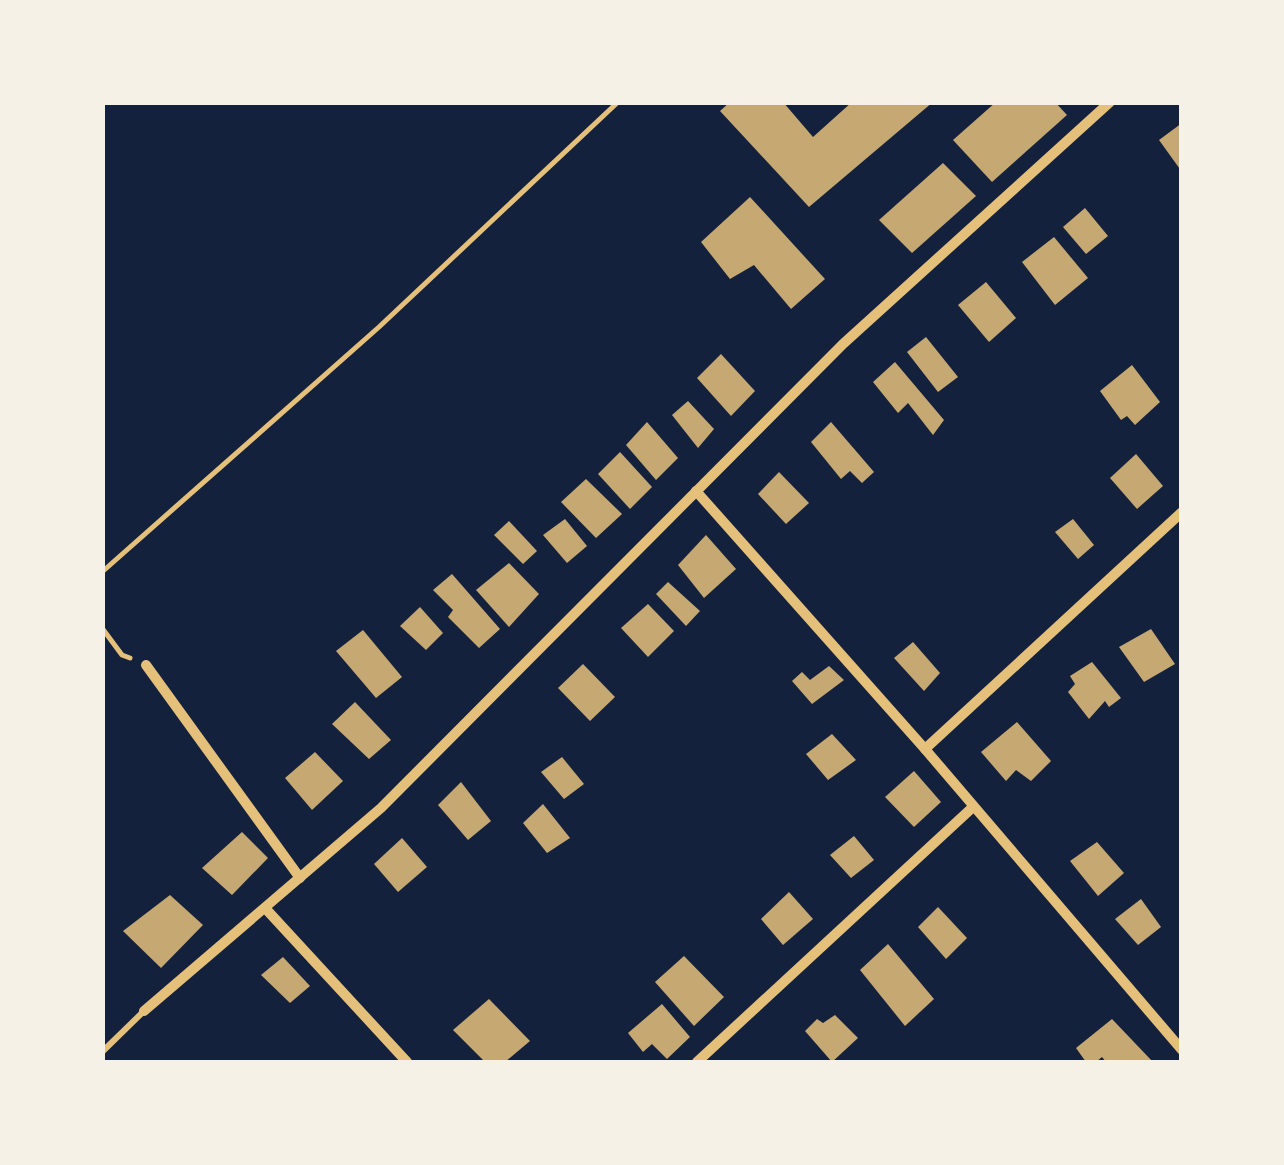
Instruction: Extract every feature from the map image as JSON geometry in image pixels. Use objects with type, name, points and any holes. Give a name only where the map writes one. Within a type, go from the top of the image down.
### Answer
[{"type":"street","points":[[144,1011],[381,808],[843,344],[1110,102]]},
{"type":"street","points":[[696,491],[925,749],[1182,1050]]},
{"type":"street","points":[[925,749],[1182,512]]},
{"type":"street","points":[[146,665],[300,878]]},
{"type":"street","points":[[697,1062],[972,807]]},
{"type":"street","points":[[265,908],[407,1062]]},
{"type":"lane","points":[[102,1052],[144,1011]]},
{"type":"path","points":[[102,572],[379,327],[618,102]]},
{"type":"path","points":[[102,628],[122,655],[146,665]]},
{"type":"building","points":[[730,102],[783,102],[813,137],[852,102],[933,102],[809,207],[720,111]]},
{"type":"building","points":[[996,102],[1055,102],[1067,115],[992,182],[953,140]]},
{"type":"building","points":[[1182,123],[1182,172],[1159,140]]},
{"type":"building","points":[[943,163],[976,196],[912,253],[879,220]]},
{"type":"building","points":[[750,197],[825,279],[791,309],[754,265],[730,279],[701,242]]},
{"type":"building","points":[[1085,208],[1108,236],[1086,254],[1063,227]]},
{"type":"building","points":[[1054,237],[1088,278],[1055,305],[1022,262]]},
{"type":"building","points":[[986,282],[1016,318],[989,342],[958,305]]},
{"type":"building","points":[[926,337],[958,377],[938,392],[907,352]]},
{"type":"building","points":[[721,354],[755,391],[731,416],[697,378]]},
{"type":"building","points":[[895,362],[944,420],[933,435],[908,403],[898,413],[873,382]]},
{"type":"building","points":[[1132,365],[1160,402],[1135,425],[1127,416],[1121,420],[1100,391]]},
{"type":"building","points":[[688,401],[714,429],[698,448],[672,415]]},
{"type":"building","points":[[647,422],[678,458],[656,480],[626,445]]},
{"type":"building","points":[[831,422],[874,472],[862,483],[850,471],[841,479],[811,442]]},
{"type":"building","points":[[620,452],[652,487],[630,509],[598,474]]},
{"type":"building","points":[[1136,454],[1163,486],[1137,509],[1110,478]]},
{"type":"building","points":[[779,472],[809,503],[786,524],[758,494]]},
{"type":"building","points":[[586,479],[622,514],[596,538],[561,502]]},
{"type":"building","points":[[565,519],[587,546],[567,563],[543,535]]},
{"type":"building","points":[[1073,519],[1094,545],[1078,559],[1055,532]]},
{"type":"building","points":[[509,521],[537,551],[523,564],[494,535]]},
{"type":"building","points":[[706,535],[736,569],[704,598],[678,565]]},
{"type":"building","points":[[509,563],[539,594],[509,627],[476,590]]},
{"type":"building","points":[[452,574],[500,629],[479,648],[448,617],[453,610],[433,590]]},
{"type":"building","points":[[668,582],[700,611],[686,626],[656,594]]},
{"type":"building","points":[[648,604],[674,631],[648,657],[621,628]]},
{"type":"building","points":[[420,607],[443,633],[426,650],[400,626]]},
{"type":"building","points":[[1151,629],[1175,664],[1144,682],[1119,647]]},
{"type":"building","points":[[363,630],[402,677],[376,698],[336,651]]},
{"type":"building","points":[[913,642],[940,673],[924,691],[894,658]]},
{"type":"building","points":[[1092,662],[1121,698],[1109,707],[1105,701],[1089,719],[1068,692],[1075,684],[1070,676]]},
{"type":"building","points":[[583,664],[615,697],[590,721],[558,688]]},
{"type":"building","points":[[829,666],[844,680],[812,704],[792,681],[802,672],[810,680]]},
{"type":"building","points":[[355,702],[391,740],[369,759],[332,724]]},
{"type":"building","points":[[1017,722],[1051,761],[1031,781],[1016,770],[1006,781],[981,752]]},
{"type":"building","points":[[832,734],[856,760],[828,780],[806,754]]},
{"type":"building","points":[[315,752],[343,781],[312,810],[285,778]]},
{"type":"building","points":[[562,757],[584,784],[564,799],[541,772]]},
{"type":"building","points":[[914,771],[941,802],[914,827],[885,797]]},
{"type":"building","points":[[461,782],[491,821],[468,840],[438,805]]},
{"type":"building","points":[[543,804],[570,838],[547,853],[523,823]]},
{"type":"building","points":[[242,832],[268,858],[232,895],[202,868]]},
{"type":"building","points":[[854,836],[874,860],[851,878],[830,855]]},
{"type":"building","points":[[402,838],[427,867],[398,892],[374,864]]},
{"type":"building","points":[[1097,842],[1124,873],[1098,896],[1070,861]]},
{"type":"building","points":[[789,892],[813,919],[783,945],[761,919]]},
{"type":"building","points":[[170,895],[203,925],[161,968],[123,931]]},
{"type":"building","points":[[1141,899],[1161,927],[1138,945],[1115,919]]},
{"type":"building","points":[[938,907],[967,938],[946,959],[918,927]]},
{"type":"building","points":[[888,944],[934,999],[905,1026],[860,970]]},
{"type":"building","points":[[684,956],[724,997],[694,1026],[655,982]]},
{"type":"building","points":[[283,957],[310,986],[290,1003],[261,975]]},
{"type":"building","points":[[489,999],[530,1041],[505,1062],[485,1062],[453,1030]]},
{"type":"building","points":[[662,1004],[690,1037],[667,1059],[652,1044],[643,1052],[628,1033]]},
{"type":"building","points":[[835,1015],[858,1038],[832,1062],[805,1031],[817,1019],[823,1023]]},
{"type":"building","points":[[1112,1019],[1153,1062],[1106,1062],[1102,1057],[1086,1062],[1076,1048]]}]
